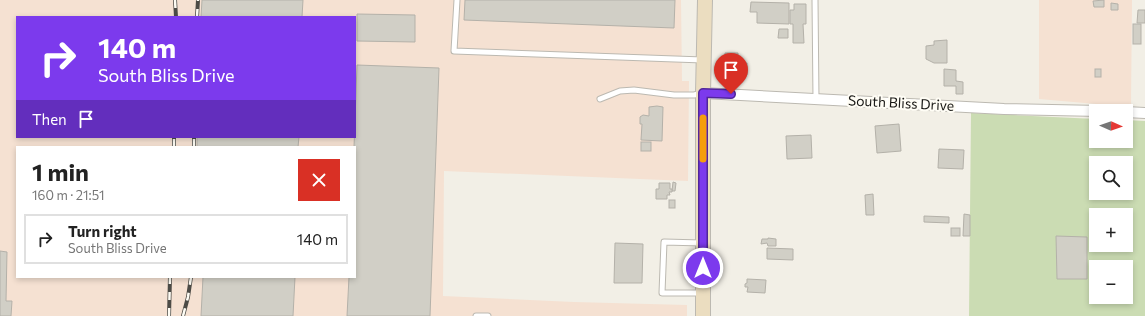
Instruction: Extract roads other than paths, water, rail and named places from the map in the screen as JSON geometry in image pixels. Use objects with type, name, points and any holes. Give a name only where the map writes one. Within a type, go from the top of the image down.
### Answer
[{"type":"street","points":[[703,316],[703,93],[705,0]]},
{"type":"street","name":"South Bliss Drive","points":[[703,93],[1004,109],[1089,111]]},
{"type":"street","points":[[1133,112],[1145,113]]},
{"type":"lane","points":[[456,0],[454,52],[704,60]]},
{"type":"lane","points":[[815,0],[816,99]]},
{"type":"lane","points":[[600,99],[620,91],[634,90],[674,95],[694,95],[703,93]]},
{"type":"lane","points":[[703,243],[664,242],[662,292],[703,294]]},
{"type":"lane","points":[[476,316],[488,316]]},
{"type":"railway","points":[[175,0],[176,16]]},
{"type":"railway","points":[[197,16],[198,0]]},
{"type":"railway","points":[[174,138],[174,146]]},
{"type":"railway","points":[[194,138],[194,146]]},
{"type":"railway","points":[[169,316],[170,278]]},
{"type":"railway","points":[[183,316],[191,278]]}]
